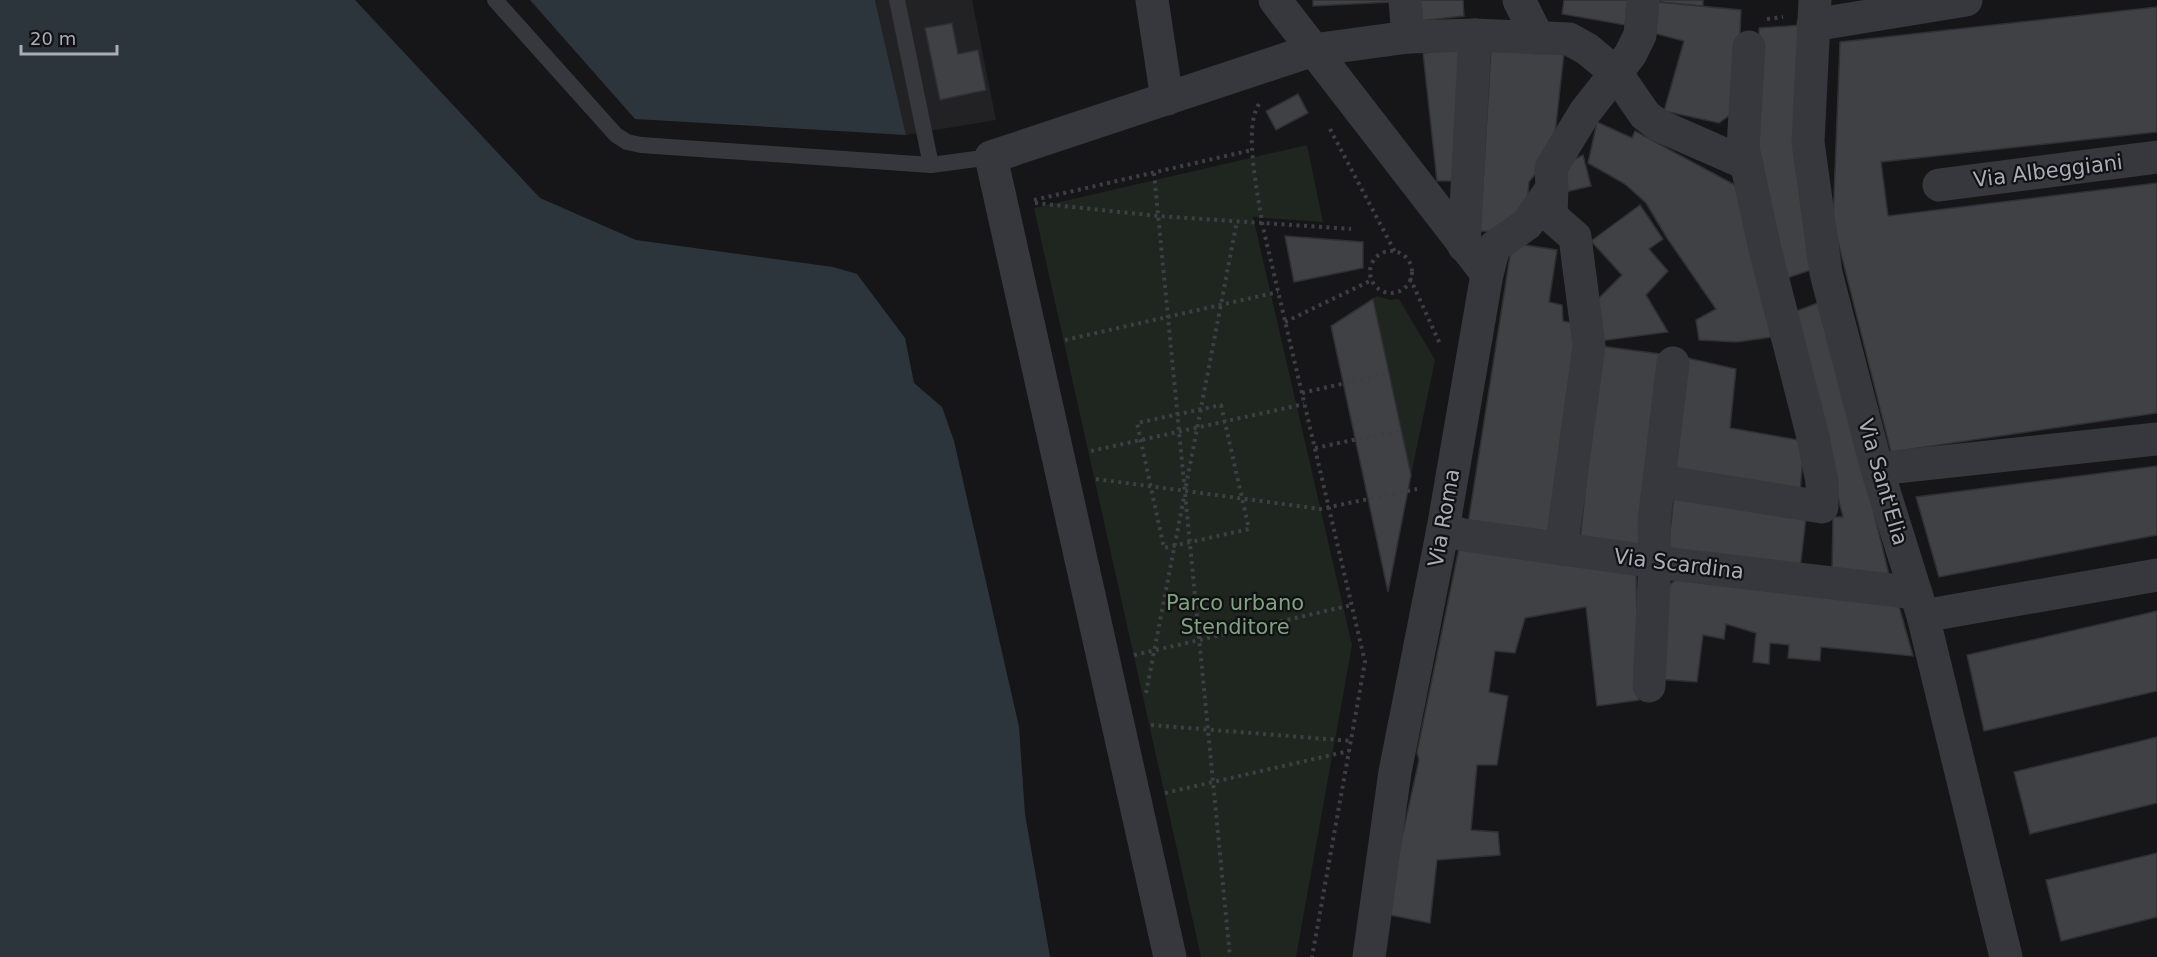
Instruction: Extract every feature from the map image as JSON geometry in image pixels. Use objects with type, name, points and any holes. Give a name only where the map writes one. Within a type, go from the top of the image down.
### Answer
[{"type":"street","points":[[1152,0],[1167,99]]},
{"type":"street","points":[[1275,0],[1487,274]]},
{"type":"street","points":[[1405,0],[1408,37]]},
{"type":"street","points":[[1519,0],[1538,38]]},
{"type":"street","name":"Via Roma","points":[[1369,957],[1395,772],[1443,530],[1487,274],[1494,247],[1527,224],[1552,188],[1551,168],[1585,112],[1630,55],[1640,36],[1643,0]]},
{"type":"street","points":[[1814,13],[1956,1]]},
{"type":"street","name":"Via Sant'Elia","points":[[1814,13],[1808,142],[1825,262],[1877,469],[1919,604],[2006,957]]},
{"type":"street","points":[[1464,246],[1475,35]]},
{"type":"street","points":[[1170,957],[991,157],[1312,50],[1408,37],[1475,35],[1569,39],[1587,49],[1616,72],[1645,116],[1658,125],[1747,164]]},
{"type":"street","points":[[1660,481],[1822,507],[1822,482],[1813,437],[1765,249],[1743,148],[1749,47]]},
{"type":"street","name":"Via Albeggiani","points":[[1939,184],[2157,157]]},
{"type":"street","points":[[1552,188],[1551,216],[1575,237],[1589,346],[1561,549]]},
{"type":"street","points":[[1649,686],[1655,562],[1654,521],[1673,363]]},
{"type":"street","points":[[1877,469],[2157,440]]},
{"type":"street","name":"Via Scardina","points":[[1443,530],[1919,604],[2157,575]]},
{"type":"lane","points":[[495,0],[616,135],[627,142],[653,146],[930,165],[991,157]]},
{"type":"lane","points":[[897,0],[930,165]]},
{"type":"path","points":[[1262,100],[1256,109],[1251,125],[1262,223],[1365,662],[1312,957]]},
{"type":"path","points":[[1325,120],[1395,252]]},
{"type":"path","points":[[1252,150],[1025,202],[1158,216],[1351,229]]},
{"type":"path","points":[[1154,173],[1230,957]]},
{"type":"path","points":[[1144,703],[1237,220]]},
{"type":"path","points":[[1410,278],[1403,289],[1390,292],[1377,288],[1372,280],[1370,269],[1376,257],[1382,253],[1402,254],[1410,265],[1410,278],[1442,347]]},
{"type":"path","points":[[1285,322],[1372,280]]},
{"type":"path","points":[[1056,342],[1278,292]]},
{"type":"path","points":[[1302,393],[1389,373]]},
{"type":"path","points":[[1081,454],[1304,404]]},
{"type":"path","points":[[1221,405],[1248,530],[1164,548],[1137,423],[1201,410],[1221,405]]},
{"type":"path","points":[[1315,448],[1401,430]]},
{"type":"path","points":[[1086,478],[1320,509],[1417,489]]},
{"type":"path","points":[[1104,662],[1352,605]]},
{"type":"path","points":[[1140,724],[1351,741]]},
{"type":"path","points":[[1156,795],[1349,751]]},
{"type":"shaded area","points":[[0,0],[355,0],[540,198],[636,240],[833,267],[857,274],[905,338],[914,383],[942,407],[954,441],[1019,727],[1025,814],[1050,957],[0,957]]},
{"type":"shaded area","points":[[530,0],[875,0],[906,135],[635,119]]},
{"type":"shaded area","points":[[875,0],[972,0],[996,120],[906,135]]},
{"type":"green space","name":"Parco urbano Stenditore","points":[[1307,145],[1323,222],[1253,217],[1352,645],[1296,957],[1201,957],[1034,208]]},
{"type":"green space","points":[[1377,296],[1390,300],[1399,299],[1435,360],[1411,475],[1373,299]]},
{"type":"building","points":[[1313,0],[1392,0],[1392,2],[1313,6]]},
{"type":"building","points":[[1417,0],[1463,0],[1464,16],[1419,21]]},
{"type":"building","points":[[1564,0],[1629,0],[1625,25],[1562,14]]},
{"type":"building","points":[[1659,0],[1703,0],[1703,6],[1658,2]]},
{"type":"building","points":[[1658,2],[1741,10],[1734,112],[1719,123],[1664,111],[1684,41],[1653,33]]},
{"type":"building","points":[[2157,7],[2157,132],[1881,162],[1888,216],[2157,183],[2157,413],[1891,452],[1833,222],[1840,42]]},
{"type":"building","points":[[952,23],[958,54],[978,50],[986,90],[940,100],[925,28]]},
{"type":"building","points":[[1802,25],[1814,269],[1784,279],[1758,149],[1759,28]]},
{"type":"building","points":[[1463,49],[1459,181],[1437,181],[1423,53]]},
{"type":"building","points":[[1491,49],[1564,53],[1553,152],[1529,182],[1527,206],[1504,232],[1480,231]]},
{"type":"building","points":[[1298,94],[1308,113],[1276,130],[1266,111]]},
{"type":"building","points":[[1597,122],[1632,138],[1635,131],[1735,185],[1772,337],[1737,342],[1699,340],[1696,320],[1716,309],[1646,203],[1625,184],[1588,163]]},
{"type":"building","points":[[1583,155],[1591,186],[1561,193],[1564,165]]},
{"type":"building","points":[[1640,205],[1663,239],[1649,249],[1668,271],[1646,295],[1668,332],[1600,341],[1593,304],[1622,275],[1591,241]]},
{"type":"building","points":[[1285,236],[1363,242],[1363,268],[1294,282]]},
{"type":"building","points":[[1512,243],[1557,250],[1549,302],[1562,305],[1563,321],[1581,325],[1553,535],[1468,524]]},
{"type":"building","points":[[1373,299],[1411,475],[1388,592],[1331,326]]},
{"type":"building","points":[[1823,301],[1890,579],[1832,569],[1833,517],[1843,517],[1791,313]]},
{"type":"building","points":[[1600,346],[1660,354],[1641,548],[1580,541]]},
{"type":"building","points":[[1683,357],[1736,369],[1730,428],[1804,441],[1800,494],[1667,474]]},
{"type":"building","points":[[2157,466],[2157,535],[1939,577],[1916,497]]},
{"type":"building","points":[[1674,497],[1806,518],[1800,569],[1668,549]]},
{"type":"building","points":[[1459,548],[1636,572],[1639,700],[1597,706],[1586,607],[1525,618],[1515,653],[1495,651],[1489,692],[1508,696],[1497,765],[1477,765],[1471,830],[1498,832],[1500,855],[1437,860],[1430,923],[1385,914],[1419,760],[1417,752]]},
{"type":"building","points":[[1677,579],[1897,599],[1913,656],[1821,647],[1820,661],[1788,658],[1789,645],[1770,643],[1769,664],[1753,662],[1756,633],[1726,624],[1724,639],[1703,635],[1697,682],[1656,679],[1668,586]]},
{"type":"building","points":[[2157,611],[2157,691],[1984,731],[1967,655]]},
{"type":"building","points":[[2157,737],[2157,803],[2030,834],[2014,772]]},
{"type":"building","points":[[2157,853],[2157,917],[2061,941],[2046,880]]}]
